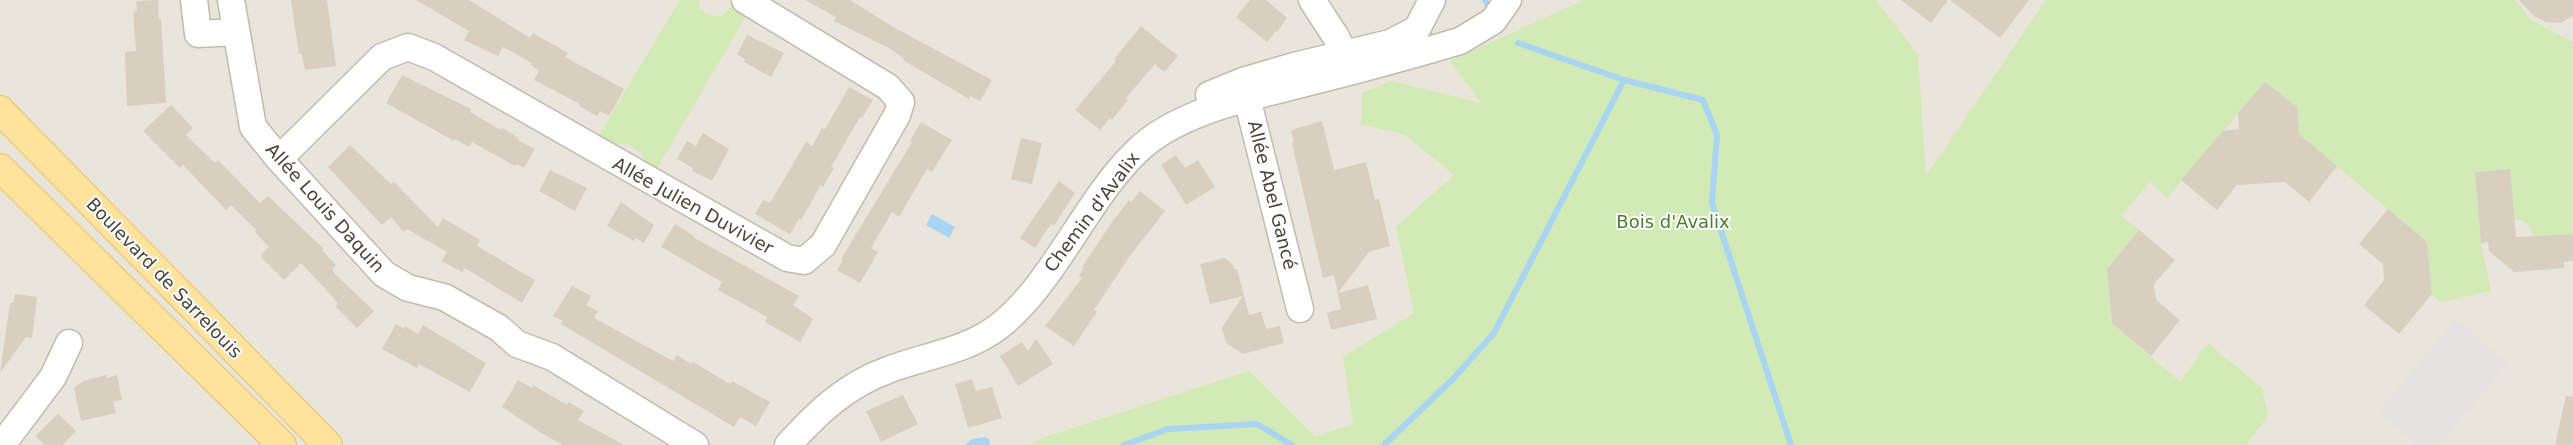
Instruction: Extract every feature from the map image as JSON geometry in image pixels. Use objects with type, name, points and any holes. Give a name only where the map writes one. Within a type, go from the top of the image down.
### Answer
[{"type":"main road","name":"Boulevard de Sarrelouis","points":[[0,110],[328,445]]},
{"type":"main road","name":"Boulevard de Sarrelouis","points":[[0,168],[282,445]]},
{"type":"street","points":[[194,0],[198,34],[236,32]]},
{"type":"street","name":"Allée Louis Daquin","points":[[231,0],[253,127],[279,160],[384,274],[408,288],[444,297],[499,328],[517,344],[552,357],[695,445]]},
{"type":"street","points":[[1312,0],[1348,63]]},
{"type":"street","name":"Chemin d'Avalix","points":[[1348,63],[1417,29],[1432,0]]},
{"type":"street","name":"Chemin d'Avalix","points":[[770,445],[809,400],[836,380],[861,365],[963,331],[990,317],[1015,294],[1110,158],[1131,136],[1158,119],[1188,104],[1348,63],[1460,41],[1493,21],[1508,0]]},
{"type":"street","name":"Allée Julien Duvivier","points":[[279,160],[382,57],[408,47],[434,57],[787,258],[804,261],[823,245],[897,115],[901,102],[888,87],[747,1]]},
{"type":"street","name":"Chemin d'Avalix","points":[[788,445],[818,412],[861,381],[887,370],[969,344],[996,329],[1012,316],[1036,287],[1112,178],[1138,149],[1156,135],[1246,90]]},
{"type":"street","name":"Allée Abel Gancé","points":[[1246,90],[1300,309]]},
{"type":"street","points":[[2,445],[53,377],[69,343]]},
{"type":"shaded area","points":[[0,0],[2573,0],[2573,445],[0,445]]},
{"type":"shaded area","points":[[2455,319],[2508,363],[2439,445],[2417,445],[2378,412]]},
{"type":"green space","points":[[680,0],[699,0],[700,9],[715,16],[723,15],[733,2],[748,13],[656,170],[646,164],[642,154],[626,143],[612,146],[596,140]]},
{"type":"green space","name":"Bois d'Avalix","points":[[1584,0],[1876,0],[1918,55],[1926,176],[2046,0],[2515,0],[2531,20],[2573,42],[2573,234],[2532,236],[2531,227],[2523,220],[2514,220],[2509,169],[2475,172],[2481,243],[2491,291],[2441,302],[2432,294],[2427,242],[2294,130],[2299,125],[2297,107],[2265,82],[2167,198],[2150,182],[2121,216],[2139,230],[2107,269],[2112,323],[2180,382],[2208,343],[2262,388],[2268,416],[2246,445],[1029,445],[1045,437],[1249,371],[1315,437],[1353,424],[1343,357],[1414,313],[1396,227],[1454,175],[1405,135],[1361,124],[1362,93],[1392,81],[1481,103],[1450,61]]},
{"type":"water","points":[[932,214],[955,227],[949,238],[926,225]]},
{"type":"water","points":[[984,437],[989,439],[990,445],[964,445],[972,439]]},
{"type":"building","points":[[158,0],[159,19],[161,19],[166,103],[127,106],[125,52],[136,51],[133,11],[137,11],[136,1]]},
{"type":"building","points":[[291,0],[327,0],[336,66],[305,70],[302,54],[299,54]]},
{"type":"building","points":[[416,0],[469,0],[530,38],[533,33],[568,53],[565,57],[624,89],[609,116],[600,111],[597,116],[579,106],[580,104],[534,80],[539,71],[531,65],[532,63],[503,47],[498,56],[464,40],[469,31]]},
{"type":"building","points":[[805,0],[850,0],[895,28],[992,80],[980,101],[970,96],[969,99],[903,60],[904,58],[889,48],[834,21],[836,17]]},
{"type":"building","points":[[1250,0],[1266,0],[1287,18],[1267,42],[1236,17]]},
{"type":"building","points":[[1901,0],[1948,0],[1931,23]]},
{"type":"building","points":[[1950,0],[2029,0],[2000,38]]},
{"type":"building","points":[[2519,0],[2573,0],[2573,16],[2560,23],[2545,22],[2534,16]]},
{"type":"building","points":[[1141,26],[1178,56],[1164,72],[1155,64],[1126,98],[1128,100],[1112,120],[1110,118],[1100,130],[1075,110],[1116,61],[1114,59]]},
{"type":"building","points":[[747,35],[784,53],[771,77],[744,62],[745,59],[737,54]]},
{"type":"building","points":[[402,75],[471,109],[470,112],[501,130],[502,128],[519,138],[518,140],[535,149],[524,168],[517,164],[515,166],[472,142],[469,147],[455,139],[454,141],[386,103]]},
{"type":"building","points":[[2265,82],[2297,107],[2299,134],[2337,166],[2309,202],[2285,182],[2237,185],[2217,210],[2181,180],[2223,131],[2239,129],[2238,113]]},
{"type":"building","points":[[849,87],[873,100],[862,118],[860,117],[831,167],[834,168],[823,187],[821,185],[801,220],[799,219],[790,234],[755,214],[763,200],[770,203],[806,142],[812,146],[822,128],[825,129]]},
{"type":"building","points":[[171,105],[193,128],[186,135],[215,163],[218,160],[260,203],[268,196],[324,249],[322,250],[336,265],[332,269],[336,275],[374,311],[357,328],[335,306],[338,304],[332,296],[301,263],[284,280],[260,256],[269,247],[255,232],[256,230],[231,205],[226,210],[183,165],[180,168],[143,131]]},
{"type":"building","points":[[1322,121],[1334,170],[1366,162],[1375,200],[1379,199],[1390,246],[1369,252],[1338,293],[1368,285],[1377,319],[1331,330],[1327,313],[1341,309],[1334,275],[1323,278],[1292,143],[1294,143],[1291,130]]},
{"type":"building","points":[[921,122],[952,140],[932,172],[927,169],[899,217],[892,212],[871,248],[878,252],[860,283],[837,270],[843,260],[841,259],[912,142],[910,141]]},
{"type":"building","points":[[703,133],[729,149],[712,181],[692,171],[693,168],[677,159],[687,141],[696,146]]},
{"type":"building","points":[[1021,138],[1042,143],[1032,184],[1011,179]]},
{"type":"building","points":[[350,145],[391,184],[394,182],[438,227],[443,218],[480,240],[477,246],[535,280],[522,303],[465,268],[462,272],[441,261],[447,252],[407,229],[404,232],[391,217],[382,225],[328,167]]},
{"type":"building","points":[[1176,155],[1185,168],[1198,160],[1215,187],[1186,205],[1161,165]]},
{"type":"building","points":[[2510,169],[2516,237],[2573,234],[2573,261],[2564,262],[2564,268],[2514,272],[2489,251],[2488,242],[2481,243],[2475,172]]},
{"type":"building","points":[[550,170],[587,188],[575,211],[539,191]]},
{"type":"building","points":[[1059,181],[1075,193],[1054,226],[1051,224],[1035,248],[1020,238]]},
{"type":"building","points":[[1140,191],[1165,211],[1129,257],[1094,310],[1097,312],[1074,346],[1045,326],[1082,278],[1079,276],[1084,268],[1082,267],[1112,222],[1129,200],[1131,202]]},
{"type":"building","points":[[621,202],[654,225],[644,243],[636,238],[634,241],[607,226]]},
{"type":"building","points":[[2388,209],[2427,242],[2432,294],[2399,334],[2364,305],[2384,280],[2383,264],[2359,244]]},
{"type":"building","points":[[675,224],[693,237],[799,296],[793,305],[813,319],[800,342],[765,322],[767,317],[718,290],[722,282],[661,247]]},
{"type":"building","points":[[2139,230],[2175,260],[2154,284],[2156,300],[2180,320],[2151,356],[2112,323],[2107,269]]},
{"type":"building","points":[[1225,258],[1233,265],[1234,269],[1237,269],[1249,315],[1261,312],[1266,329],[1280,326],[1284,343],[1243,354],[1226,343],[1222,328],[1243,296],[1210,304],[1200,264]]},
{"type":"building","points":[[572,286],[591,296],[586,305],[598,311],[594,318],[673,361],[677,355],[691,364],[693,362],[730,384],[732,381],[770,402],[756,426],[740,417],[734,427],[561,324],[563,321],[553,316]]},
{"type":"building","points":[[15,294],[37,297],[32,338],[26,337],[0,373],[10,303],[13,303]]},
{"type":"building","points":[[396,324],[404,329],[405,326],[418,334],[423,325],[486,363],[470,392],[419,364],[417,368],[382,349]]},
{"type":"building","points":[[1036,339],[1053,364],[1018,386],[1000,356],[1022,342],[1028,351]]},
{"type":"building","points":[[106,375],[107,378],[117,375],[122,400],[113,401],[116,413],[81,421],[74,388],[83,381]]},
{"type":"building","points":[[972,379],[976,391],[992,387],[1002,418],[968,428],[955,384]]},
{"type":"building","points":[[518,380],[532,388],[533,385],[567,405],[569,402],[584,411],[578,420],[624,445],[563,445],[541,433],[502,407]]},
{"type":"building","points":[[903,395],[918,424],[881,442],[866,411]]},
{"type":"building","points":[[2566,396],[2573,397],[2573,445],[2555,445]]},
{"type":"building","points":[[58,414],[76,431],[63,445],[45,445],[35,436]]},
{"type":"waterway","points":[[1485,0],[1488,6]]},
{"type":"waterway","points":[[1518,43],[1624,80]]},
{"type":"waterway","points":[[1384,445],[1453,379],[1494,333],[1624,80],[1703,100],[1717,135],[1712,203],[1791,445]]},
{"type":"waterway","points":[[1124,445],[1168,429],[1257,424],[1292,445]]}]
